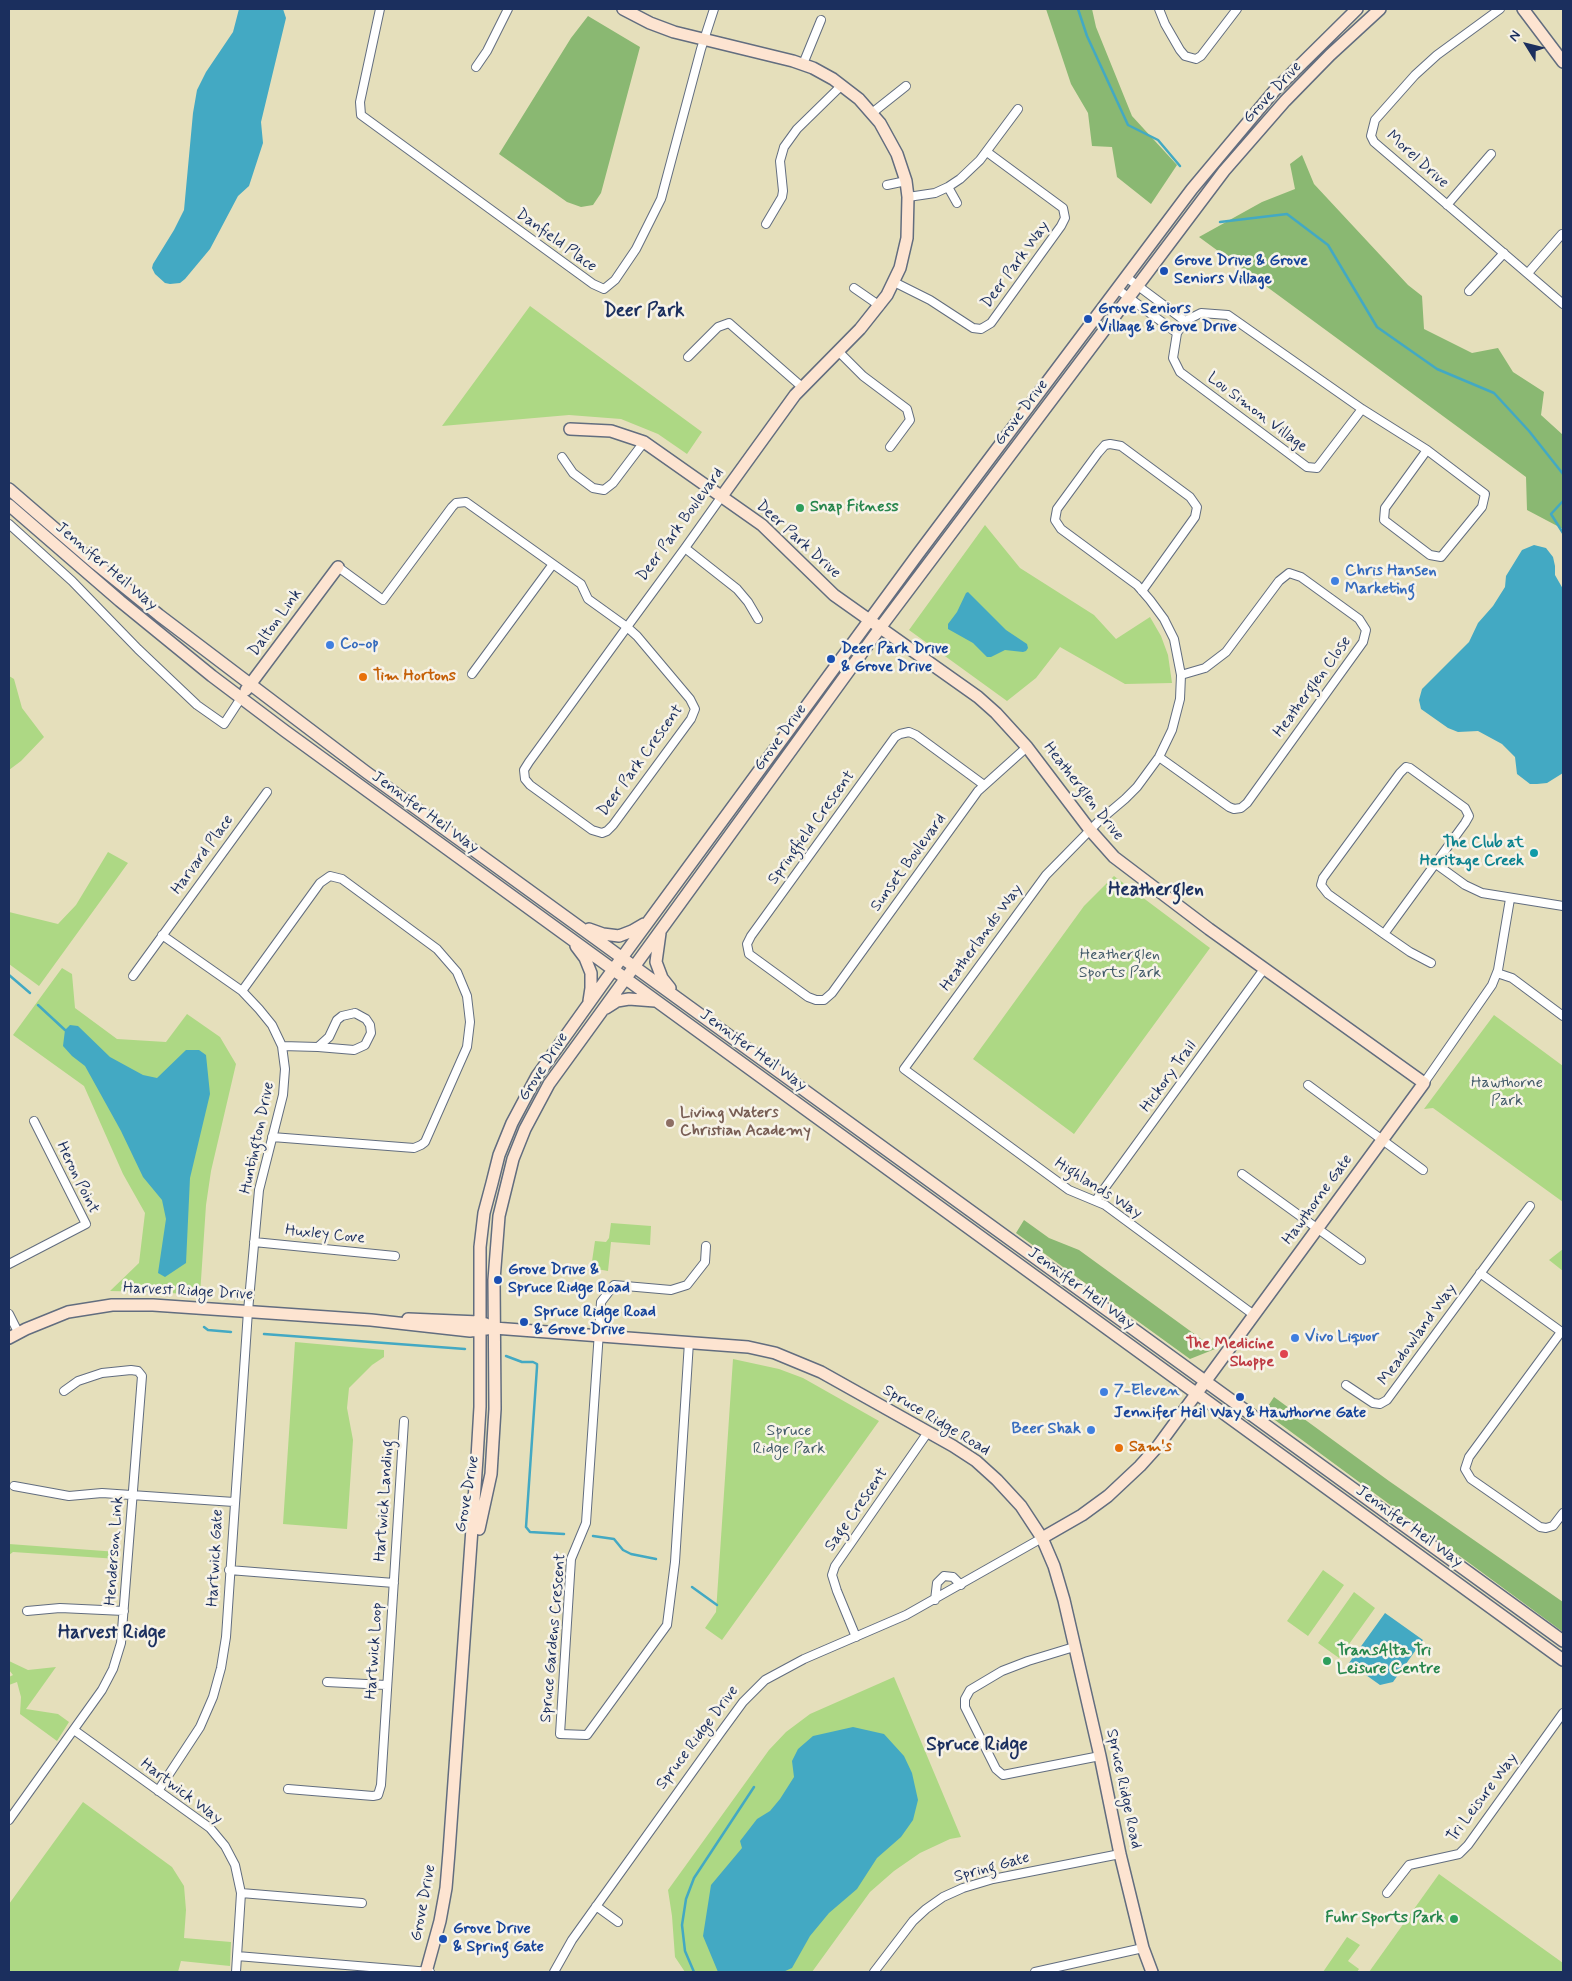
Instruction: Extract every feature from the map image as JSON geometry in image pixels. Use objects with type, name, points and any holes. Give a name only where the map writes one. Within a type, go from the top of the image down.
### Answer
[{"type":"main road","name":"Deer Park Boulevard","points":[[623,9],[662,28],[803,64],[822,72],[842,86],[872,113],[897,154],[906,181],[908,197],[907,238],[894,282],[880,306],[802,387],[783,410],[722,496]]},
{"type":"main road","name":"Grove Drive","points":[[427,1972],[446,1888],[468,1599],[479,1424],[480,1247],[484,1213],[499,1155],[512,1123],[546,1062],[613,969],[869,620],[1192,188],[1275,90],[1357,9]]},
{"type":"main road","name":"Grove Drive","points":[[468,1599],[473,1553],[491,1474],[495,1409],[494,1280],[497,1231],[505,1185],[513,1159],[536,1106],[549,1084],[880,628],[1224,171],[1330,55],[1380,9]]},
{"type":"main road","points":[[1523,9],[1563,62]]},
{"type":"main road","name":"Deer Park Drive","points":[[570,429],[611,431],[644,442],[762,525],[834,595],[869,620]]},
{"type":"main road","name":"Jennifer Heil Way","points":[[9,489],[96,564],[250,685],[366,772],[1563,1641]]},
{"type":"main road","name":"Jennifer Heil Way","points":[[9,505],[128,608],[241,698],[1563,1660]]},
{"type":"main road","name":"Dalton Link","points":[[241,698],[338,567]]},
{"type":"main road","name":"Heatherglen Drive","points":[[869,620],[987,705],[1008,725],[1090,830],[1114,857],[1264,969],[1424,1083]]},
{"type":"main road","points":[[579,926],[602,934],[619,936],[632,932],[648,922]]},
{"type":"main road","points":[[661,929],[657,945],[656,962],[662,978],[678,997]]},
{"type":"main road","points":[[571,939],[585,958],[591,973],[588,1004]]},
{"type":"main road","points":[[602,1011],[617,1002],[629,999],[659,1002]]},
{"type":"main road","name":"Hawthorne Gate","points":[[1197,1394],[1424,1083]]},
{"type":"main road","name":"Harvest Ridge Drive","points":[[13,1335],[68,1312],[112,1305],[153,1305],[371,1320],[415,1326],[480,1326],[494,1328]]},
{"type":"main road","name":"Spruce Ridge Road","points":[[494,1328],[748,1347],[775,1353],[821,1372],[928,1432],[976,1461],[997,1480],[1021,1506],[1042,1538],[1054,1566],[1100,1756],[1120,1854],[1143,1948],[1152,1972]]},
{"type":"main road","name":"Spruce Ridge Drive","points":[[1042,1538],[1082,1515],[1122,1484],[1158,1446],[1197,1394]]},
{"type":"street","name":"Danfield Place","points":[[380,9],[360,102],[361,115],[593,284],[604,288],[616,280],[632,256],[648,229],[661,199],[704,40]]},
{"type":"street","points":[[476,66],[487,51],[508,9]]},
{"type":"street","points":[[704,40],[714,9]]},
{"type":"street","points":[[1159,9],[1180,50],[1185,56],[1196,59],[1201,56],[1237,9]]},
{"type":"street","name":"Morel Drive","points":[[1500,9],[1414,75],[1375,120],[1371,136],[1374,142],[1563,304]]},
{"type":"street","points":[[803,64],[820,20]]},
{"type":"street","points":[[766,224],[782,198],[780,161],[784,147],[791,135],[842,86]]},
{"type":"street","points":[[872,113],[906,86]]},
{"type":"street","points":[[908,197],[934,193],[948,187],[967,173],[987,152],[1018,108]]},
{"type":"street","name":"Deer Park Way","points":[[894,282],[930,300],[973,328],[981,329],[991,323],[1061,226],[1065,214],[1063,208],[987,152]]},
{"type":"street","points":[[1447,204],[1491,154]]},
{"type":"street","points":[[887,185],[906,181]]},
{"type":"street","points":[[948,187],[957,203]]},
{"type":"street","points":[[1528,273],[1562,234]]},
{"type":"street","points":[[1469,291],[1504,253]]},
{"type":"street","points":[[1126,277],[1185,322],[1201,314],[1228,315],[1426,450],[1485,494],[1482,507],[1441,557],[1430,555],[1384,520],[1385,508],[1426,450]]},
{"type":"street","points":[[854,288],[880,306]]},
{"type":"street","points":[[1117,289],[1177,333]]},
{"type":"street","name":"Lou Simon Village","points":[[1185,322],[1177,333],[1173,358],[1180,372],[1307,468],[1317,468],[1362,408]]},
{"type":"street","points":[[688,357],[718,327],[729,323],[802,387]]},
{"type":"street","points":[[838,351],[863,376],[903,404],[909,412],[910,420],[908,424],[890,447]]},
{"type":"street","points":[[562,457],[573,473],[596,490],[604,490],[614,483],[644,442]]},
{"type":"street","name":"Heatherlands Way","points":[[904,1069],[1046,875],[1090,830],[1131,794],[1159,757],[1176,719],[1180,698],[1181,675],[1177,650],[1170,629],[1158,609],[1142,591],[1061,530],[1055,520],[1057,509],[1105,445],[1122,446],[1190,497],[1197,507],[1195,517],[1142,591]]},
{"type":"street","name":"Deer Park Boulevard","points":[[524,774],[528,762],[722,496]]},
{"type":"street","points":[[338,567],[383,600],[452,507],[460,501],[471,505],[581,584],[588,599],[627,627]]},
{"type":"street","name":"Jennifer Heil Way","points":[[9,524],[72,581],[178,687],[224,724],[241,698]]},
{"type":"street","points":[[685,548],[737,589],[748,602],[758,619]]},
{"type":"street","points":[[472,674],[554,564]]},
{"type":"street","name":"Heatherglen Close","points":[[1159,757],[1229,808],[1241,808],[1247,803],[1363,642],[1366,630],[1358,619],[1301,577],[1289,573],[1279,581],[1226,652],[1205,668],[1181,675]]},
{"type":"street","name":"Deer Park Crescent","points":[[524,774],[530,785],[592,830],[597,832],[607,831],[691,719],[695,709],[690,699],[642,641],[627,627]]},
{"type":"street","name":"Springfield Crescent","points":[[820,1001],[808,997],[752,957],[748,951],[747,944],[895,737],[905,732],[916,735],[984,784]]},
{"type":"street","name":"Sunset Boulevard","points":[[820,1001],[832,993],[984,784],[1027,747]]},
{"type":"street","points":[[1384,934],[1466,823],[1469,816],[1468,812],[1413,770],[1406,767],[1394,780],[1321,885],[1328,894],[1384,934],[1410,952],[1431,963]]},
{"type":"street","name":"Harvard Place","points":[[133,976],[266,792]]},
{"type":"street","points":[[1436,864],[1476,891],[1510,899],[1563,906]]},
{"type":"street","points":[[242,991],[320,883],[330,876],[342,879],[437,949],[456,972],[466,996],[470,1022],[467,1047],[422,1145],[414,1148],[272,1137]]},
{"type":"street","name":"Hawthorne Gate","points":[[1424,1083],[1488,993],[1497,973],[1510,899]]},
{"type":"street","name":"Huntington Drive","points":[[162,935],[242,991],[272,1024],[282,1046],[285,1083],[259,1190],[248,1312]]},
{"type":"street","name":"Hickory Trail","points":[[1096,1200],[1264,969]]},
{"type":"street","points":[[1497,973],[1512,978],[1563,1016]]},
{"type":"street","points":[[282,1046],[348,1050],[360,1048],[369,1039],[370,1025],[361,1016],[354,1014],[342,1016],[333,1025],[330,1037],[318,1048]]},
{"type":"street","name":"Highlands Way","points":[[904,1069],[1069,1190],[1105,1205],[1254,1314]]},
{"type":"street","points":[[1308,1085],[1423,1170]]},
{"type":"street","name":"Heron Point","points":[[9,1264],[86,1224],[34,1121]]},
{"type":"street","points":[[1242,1174],[1361,1260]]},
{"type":"street","name":"Meadowland Way","points":[[1346,1385],[1373,1403],[1380,1404],[1387,1400],[1530,1206]]},
{"type":"street","name":"Huxley Cove","points":[[254,1242],[394,1256]]},
{"type":"street","name":"Spruce Gardens Crescent","points":[[689,1342],[675,1562],[666,1625],[588,1735],[560,1734],[571,1559],[586,1524],[601,1302],[614,1284],[671,1290],[687,1285],[705,1262],[706,1246]]},
{"type":"street","points":[[1480,1273],[1562,1332],[1469,1457],[1466,1470],[1471,1479],[1540,1527],[1553,1526],[1563,1513]]},
{"type":"street","name":"Hartwick Gate","points":[[158,1791],[191,1742],[213,1697],[224,1652],[248,1312]]},
{"type":"street","points":[[9,1314],[13,1335]]},
{"type":"street","name":"Henderson Link","points":[[9,1820],[102,1690],[113,1669],[121,1643],[142,1376],[138,1371],[131,1370],[102,1373],[78,1381],[64,1391]]},
{"type":"street","name":"Hartwick Landing","points":[[394,1583],[404,1421]]},
{"type":"street","name":"Sage Crescent","points":[[856,1637],[832,1576],[834,1566],[928,1432]]},
{"type":"street","points":[[14,1486],[64,1495],[80,1496],[102,1492],[234,1502]]},
{"type":"street","name":"Spruce Ridge Drive","points":[[554,1972],[572,1940],[596,1906],[744,1702],[765,1680],[782,1670],[906,1615],[1042,1538]]},
{"type":"street","name":"Hartwick Loop","points":[[229,1570],[394,1583],[381,1785],[378,1795],[288,1789]]},
{"type":"street","points":[[935,1600],[937,1583],[942,1577],[950,1576],[961,1585]]},
{"type":"street","points":[[28,1611],[60,1608],[124,1611]]},
{"type":"street","points":[[1074,1647],[1002,1671],[970,1690],[965,1699],[966,1707],[996,1769],[1003,1775],[1100,1756]]},
{"type":"street","points":[[327,1682],[386,1685]]},
{"type":"street","name":"Tri Leisure Way","points":[[1387,1893],[1409,1865],[1459,1854],[1468,1845],[1563,1713]]},
{"type":"street","name":"Hartwick Way","points":[[74,1730],[205,1824],[219,1837],[235,1865],[241,1893],[236,1972]]},
{"type":"street","name":"Spring Gate","points":[[874,1972],[914,1921],[926,1909],[943,1897],[963,1888],[993,1879],[1120,1854]]},
{"type":"street","points":[[241,1893],[362,1902]]},
{"type":"street","points":[[596,1906],[618,1922]]},
{"type":"street","points":[[1035,1972],[1143,1948]]},
{"type":"street","points":[[238,1956],[427,1972]]},
{"type":"green space","points":[[1046,9],[1092,9],[1096,27],[1132,116],[1177,165],[1151,204],[1117,177],[1112,147],[1092,146],[1088,113],[1071,84]]},
{"type":"green space","points":[[588,16],[640,47],[601,193],[593,205],[581,207],[567,202],[499,154],[571,38]]},
{"type":"green space","points":[[1302,155],[1314,184],[1408,285],[1422,296],[1424,329],[1472,353],[1498,348],[1513,372],[1544,392],[1541,415],[1563,435],[1563,529],[1527,510],[1526,477],[1199,237],[1262,202],[1295,189],[1290,164]]},
{"type":"green space","points":[[530,306],[702,432],[687,454],[658,434],[621,419],[569,415],[442,426]]},
{"type":"green space","points":[[985,525],[1020,568],[1094,615],[1116,639],[1150,617],[1161,636],[1168,655],[1172,683],[1125,684],[1060,647],[1036,678],[1007,701],[909,630]]},
{"type":"green space","points":[[9,676],[14,679],[22,708],[44,737],[21,761],[9,770]]},
{"type":"green space","points":[[108,852],[128,863],[39,986],[9,964],[9,912],[58,924],[76,905]]},
{"type":"green space","name":"Heatherglen Sports Park","points":[[1114,876],[1210,948],[1074,1134],[973,1059],[1084,906]]},
{"type":"green space","points":[[62,968],[72,974],[75,1008],[117,1039],[166,1042],[187,1014],[220,1037],[236,1064],[211,1171],[206,1205],[200,1295],[110,1291],[139,1263],[145,1213],[123,1174],[84,1086],[13,1035]]},
{"type":"green space","name":"Hawthorne Park","points":[[1494,1015],[1563,1066],[1563,1202],[1433,1108],[1424,1109]]},
{"type":"green space","points":[[1024,1220],[1049,1238],[1079,1250],[1215,1349],[1190,1359],[1016,1233]]},
{"type":"green space","points":[[611,1223],[651,1226],[650,1245],[611,1242],[608,1271],[591,1268],[595,1241],[606,1242],[609,1238]]},
{"type":"green space","points":[[1563,1249],[1563,1271],[1549,1260]]},
{"type":"green space","points":[[295,1342],[384,1350],[384,1357],[372,1365],[349,1388],[347,1408],[353,1440],[347,1529],[283,1524]]},
{"type":"green space","name":"Spruce Ridge Park","points":[[733,1359],[779,1369],[803,1378],[879,1421],[722,1640],[705,1628],[716,1612]]},
{"type":"green space","points":[[1274,1397],[1389,1481],[1563,1602],[1563,1632],[1264,1412]]},
{"type":"green space","points":[[9,1544],[118,1552],[118,1559],[13,1552],[9,1555]]},
{"type":"green space","points":[[1323,1570],[1344,1585],[1308,1636],[1287,1621]]},
{"type":"green space","points":[[1354,1592],[1375,1608],[1339,1658],[1318,1643]]},
{"type":"green space","points":[[9,1661],[28,1670],[56,1667],[26,1709],[58,1714],[69,1722],[57,1741],[20,1714],[21,1697],[17,1682],[9,1685],[9,1677],[13,1675],[9,1670]]},
{"type":"green space","points":[[894,1677],[961,1837],[950,1839],[920,1853],[894,1871],[870,1892],[812,1972],[685,1972],[675,1957],[668,1890],[769,1750],[786,1732],[810,1714]]},
{"type":"green space","points":[[83,1802],[172,1867],[184,1886],[186,1910],[184,1938],[231,1942],[230,1966],[181,1961],[178,1972],[9,1972],[9,1904]]},
{"type":"green space","name":"Fuhr Sports Park","points":[[1439,1874],[1563,1963],[1563,1972],[1369,1972]]},
{"type":"green space","points":[[1347,1937],[1360,1945],[1348,1961],[1359,1969],[1357,1972],[1323,1972]]},
{"type":"water","points":[[239,9],[283,9],[286,18],[261,122],[263,143],[249,186],[238,196],[210,249],[180,283],[165,283],[155,274],[152,268],[184,210],[197,90],[206,72],[233,32]]},
{"type":"water","points":[[1534,545],[1546,548],[1553,557],[1555,575],[1563,589],[1563,773],[1547,783],[1530,784],[1517,774],[1515,757],[1502,744],[1478,731],[1458,732],[1448,728],[1421,709],[1419,700],[1422,689],[1469,642],[1478,623],[1493,606],[1505,587],[1506,576],[1522,550]]},
{"type":"water","points":[[968,592],[1006,630],[1027,644],[1028,648],[1026,651],[1005,650],[987,657],[973,643],[948,629],[948,624]]},
{"type":"water","points":[[70,1025],[78,1026],[110,1057],[143,1075],[157,1078],[186,1050],[199,1050],[206,1055],[210,1094],[190,1178],[186,1263],[165,1277],[158,1273],[166,1219],[162,1200],[143,1177],[121,1131],[85,1066],[63,1046],[65,1030]]},
{"type":"water","points":[[1385,1613],[1423,1640],[1393,1682],[1380,1685],[1349,1663]]},
{"type":"water","points":[[853,1727],[884,1734],[904,1756],[912,1773],[918,1800],[913,1820],[901,1837],[877,1858],[857,1889],[829,1913],[810,1936],[792,1968],[783,1972],[718,1972],[703,1936],[711,1885],[742,1848],[740,1841],[757,1819],[770,1811],[780,1799],[794,1777],[792,1761],[798,1749],[813,1736]]},
{"type":"waterway","points":[[1078,9],[1087,36],[1128,125],[1158,140],[1180,166]]},
{"type":"waterway","points":[[1220,222],[1287,214],[1328,245],[1377,327],[1437,369],[1494,393],[1529,431],[1563,474]]},
{"type":"waterway","points":[[1563,501],[1551,514],[1563,533]]},
{"type":"waterway","points":[[9,975],[30,993]]},
{"type":"waterway","points":[[38,1005],[65,1030]]},
{"type":"waterway","points":[[204,1327],[208,1330],[231,1332]]},
{"type":"waterway","points":[[264,1334],[465,1349]]},
{"type":"waterway","points":[[506,1356],[522,1362],[537,1364],[526,1527],[530,1532],[564,1534]]},
{"type":"waterway","points":[[593,1536],[614,1539],[623,1550],[631,1554],[656,1559]]},
{"type":"waterway","points":[[692,1587],[717,1605]]},
{"type":"waterway","points":[[694,1972],[685,1951],[682,1925],[686,1899],[694,1878],[754,1787]]},
{"type":"place","name":"Grove Drive & Grove Seniors Village","points":[[1164,271]]},
{"type":"place","name":"Grove Seniors Village & Grove Drive","points":[[1088,319]]},
{"type":"place","name":"Snap Fitness","points":[[800,508]]},
{"type":"place","name":"Chris Hansen Marketing","points":[[1335,581]]},
{"type":"place","name":"Co-op","points":[[330,645]]},
{"type":"place","name":"Deer Park Drive & Grove Drive","points":[[831,659]]},
{"type":"place","name":"Tim Hortons","points":[[363,677]]},
{"type":"place","name":"The Club at Heritage Creek","points":[[1534,853]]},
{"type":"place","name":"Living Waters Christian Academy","points":[[670,1123]]},
{"type":"place","name":"Grove Drive & Spruce Ridge Road","points":[[498,1280]]},
{"type":"place","name":"Spruce Ridge Road & Grove Drive","points":[[524,1322]]},
{"type":"place","name":"Vivo Liquor","points":[[1295,1338]]},
{"type":"place","name":"The Medicine Shoppe","points":[[1284,1354]]},
{"type":"place","name":"7-Eleven","points":[[1104,1392]]},
{"type":"place","name":"Jennifer Heil Way & Hawthorne Gate","points":[[1240,1397]]},
{"type":"place","name":"Beer Shak","points":[[1091,1430]]},
{"type":"place","name":"Sam's","points":[[1119,1448]]},
{"type":"place","name":"TransAlta Tri Leisure Centre","points":[[1327,1661]]},
{"type":"place","name":"Fuhr Sports Park","points":[[1454,1919]]},
{"type":"place","name":"Grove Drive & Spring Gate","points":[[443,1939]]},
{"type":"district","name":"Deer Park","points":[[644,312]]},
{"type":"district","name":"Heatherglen","points":[[1156,891]]},
{"type":"district","name":"Harvest Ridge","points":[[112,1634]]},
{"type":"district","name":"Spruce Ridge","points":[[977,1746]]}]
